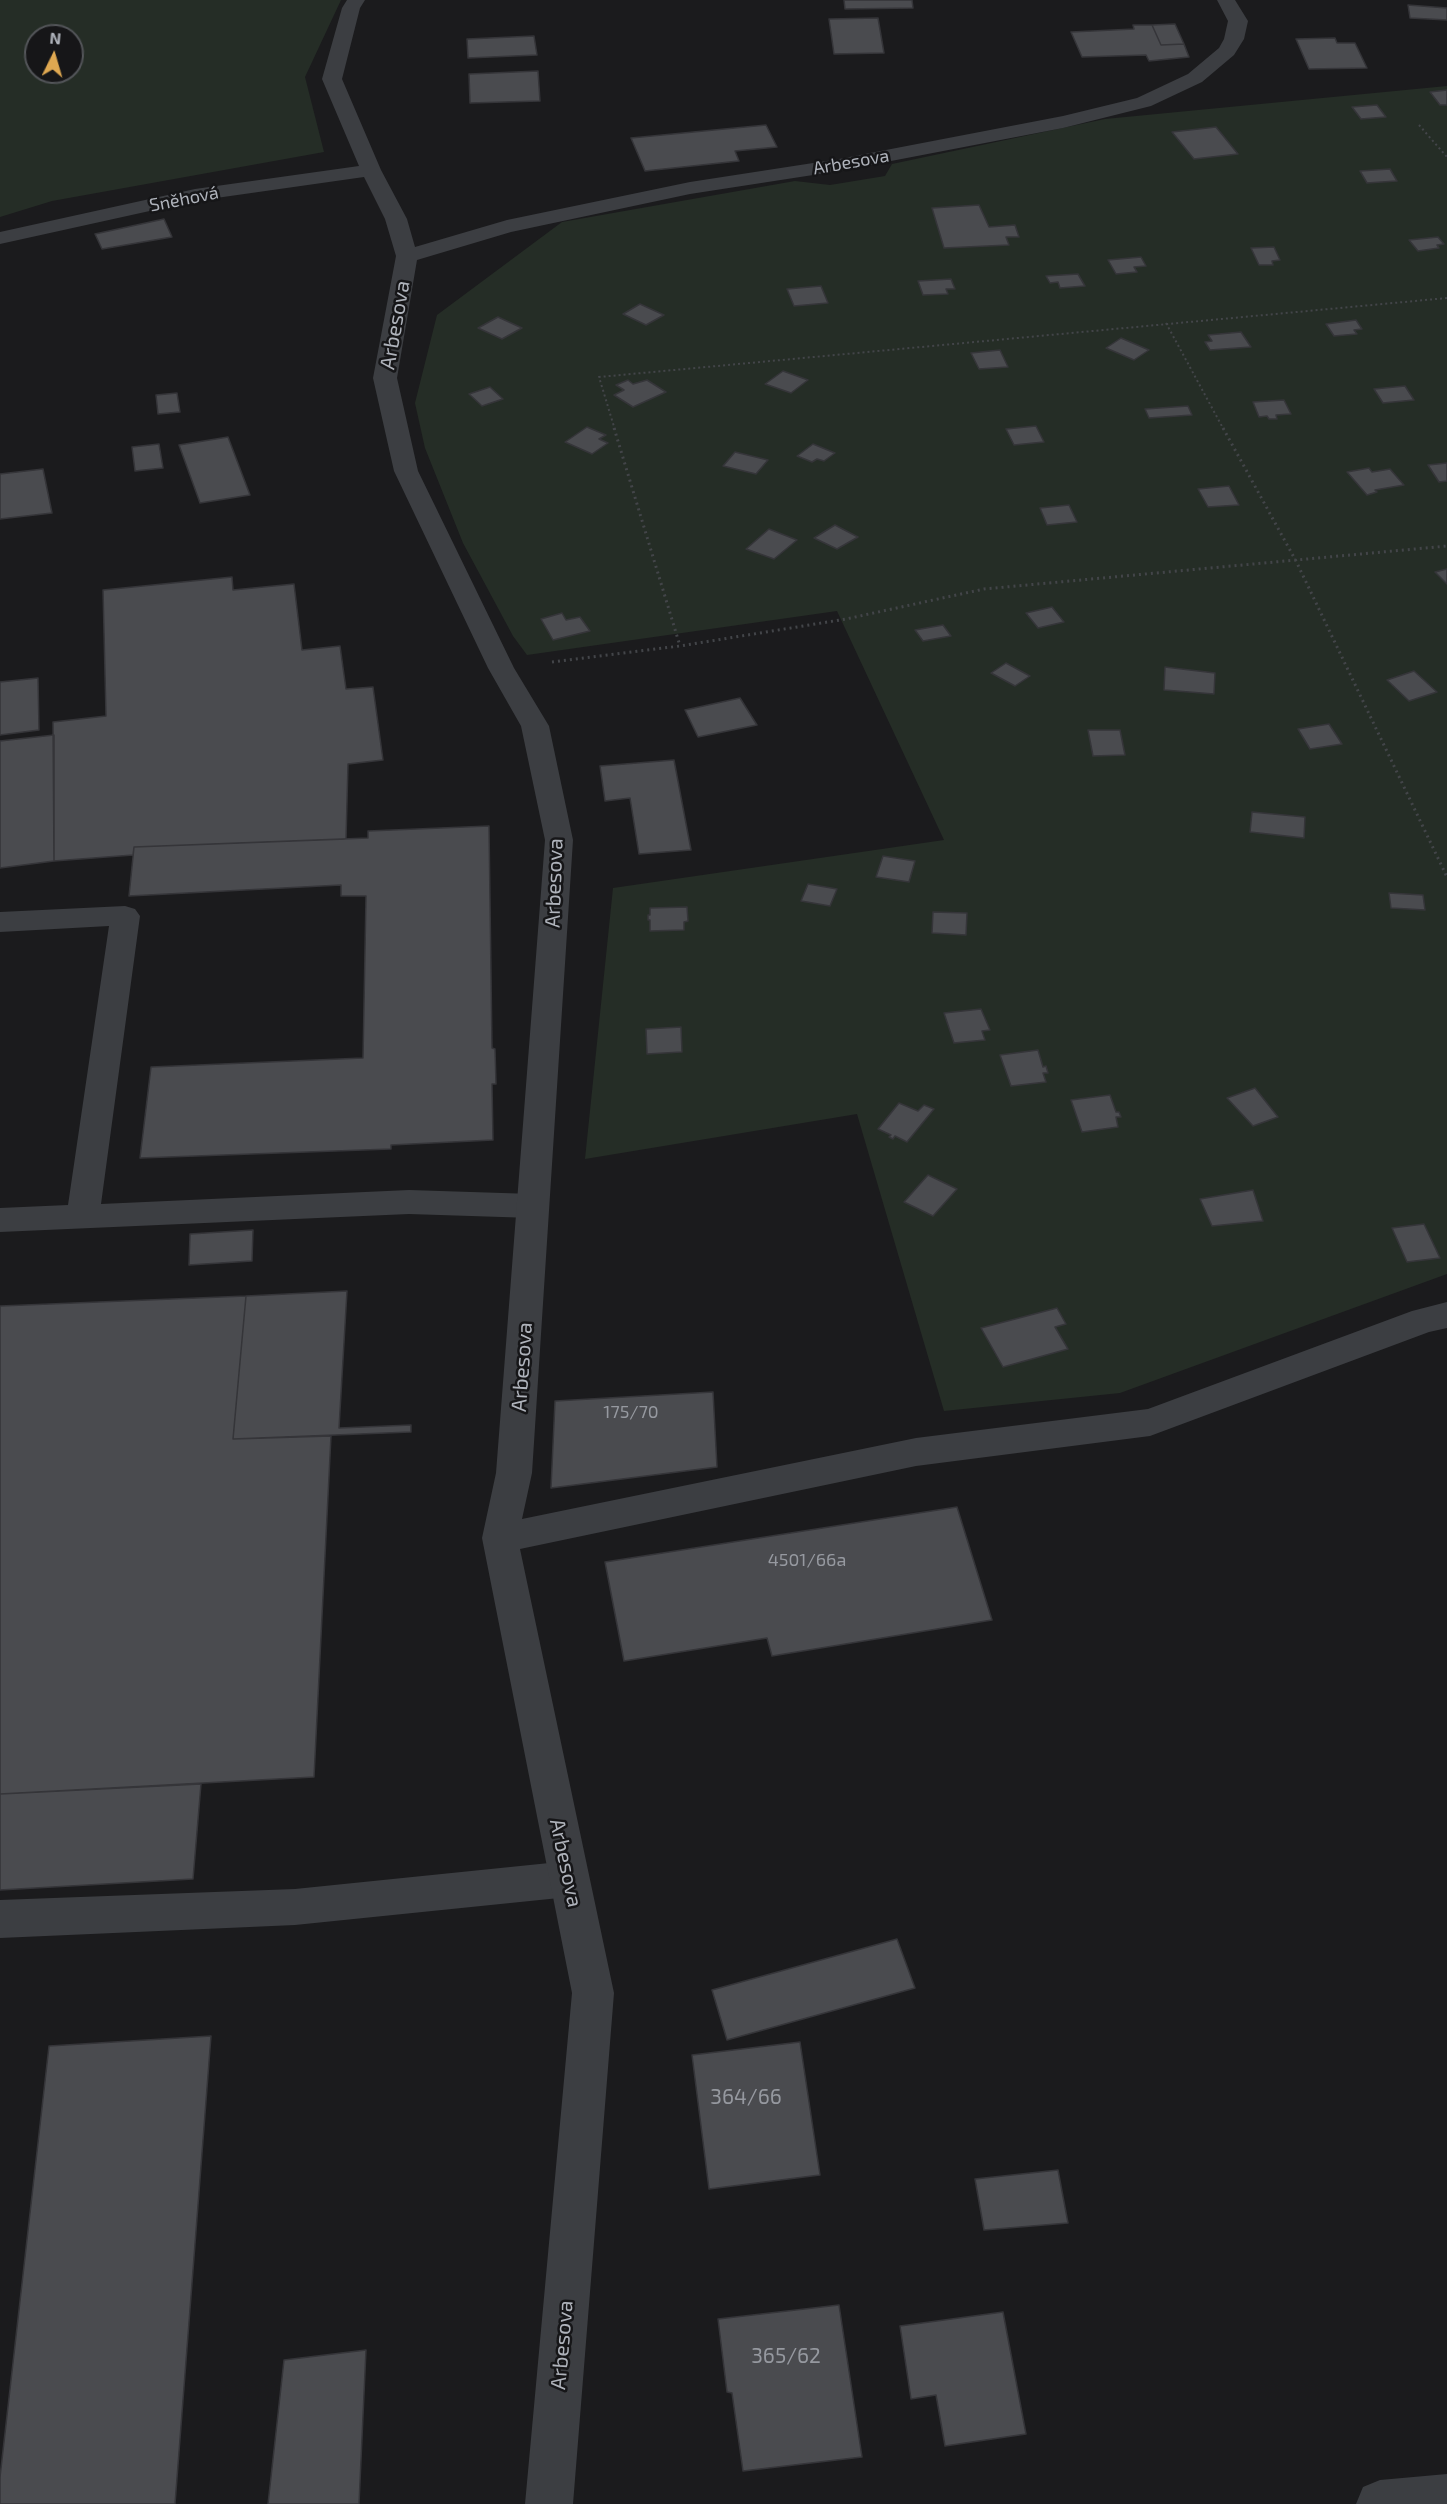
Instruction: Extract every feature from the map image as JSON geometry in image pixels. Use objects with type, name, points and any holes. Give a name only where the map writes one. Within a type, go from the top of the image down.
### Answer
[{"type":"street","name":"Arbesova","points":[[356,0],[351,8],[332,79],[371,170],[396,219],[406,256],[385,378],[406,471],[501,668],[535,726],[559,840],[514,1473],[500,1538],[592,1993],[549,2504]]},
{"type":"street","name":"Arbesova","points":[[406,256],[507,226],[690,188],[839,165],[1063,122],[1144,102],[1195,78],[1227,51],[1234,39],[1238,21],[1226,0]]},
{"type":"street","name":"Sněhová","points":[[0,238],[195,195],[371,170]]},
{"type":"street","points":[[0,922],[125,916],[83,1217]]},
{"type":"street","points":[[0,1220],[409,1202],[533,1206]]},
{"type":"street","points":[[500,1538],[916,1452],[1150,1422],[1425,1320],[1447,1315]]},
{"type":"street","points":[[0,1919],[296,1907],[569,1880]]},
{"type":"street","points":[[1380,2504],[1447,2498]]},
{"type":"path","points":[[1419,125],[1447,157]]},
{"type":"path","points":[[680,646],[599,377],[1447,298]]},
{"type":"path","points":[[1166,323],[1296,561],[1447,877]]},
{"type":"path","points":[[501,668],[680,646],[846,619],[984,589],[1447,546]]},
{"type":"shaded area","points":[[0,0],[341,0],[305,77],[324,152],[52,201],[0,217]]},
{"type":"shaded area","points":[[1447,86],[1447,1274],[1120,1393],[944,1411],[857,1114],[585,1159],[613,888],[944,840],[837,611],[527,655],[513,636],[463,543],[425,448],[415,403],[437,315],[562,222],[795,181],[830,185],[885,176],[892,164],[1105,119]]},
{"type":"building","points":[[844,0],[912,0],[913,8],[845,9]]},
{"type":"building","points":[[1408,5],[1447,8],[1447,20],[1410,18]]},
{"type":"building","points":[[878,18],[884,53],[834,54],[829,19]]},
{"type":"building","points":[[1175,24],[1184,44],[1161,45],[1152,25]]},
{"type":"building","points":[[1133,25],[1152,25],[1161,45],[1184,44],[1189,57],[1149,61],[1146,55],[1082,57],[1071,32],[1134,29]]},
{"type":"building","points":[[534,36],[537,55],[468,58],[467,39]]},
{"type":"building","points":[[1335,38],[1337,43],[1355,43],[1367,68],[1309,69],[1296,39]]},
{"type":"building","points":[[538,71],[540,101],[470,103],[469,74]]},
{"type":"building","points":[[1447,90],[1447,105],[1440,105],[1430,92]]},
{"type":"building","points":[[1377,105],[1386,117],[1361,119],[1352,107]]},
{"type":"building","points":[[766,125],[777,147],[735,151],[739,161],[645,171],[631,138]]},
{"type":"building","points":[[1216,127],[1238,154],[1194,159],[1172,132]]},
{"type":"building","points":[[1390,169],[1397,181],[1367,183],[1360,171]]},
{"type":"building","points":[[979,205],[989,227],[1015,225],[1019,237],[1006,237],[1009,245],[944,248],[932,208]]},
{"type":"building","points":[[164,219],[172,237],[102,249],[95,234]]},
{"type":"building","points":[[1438,237],[1444,244],[1437,245],[1439,248],[1418,251],[1409,240]]},
{"type":"building","points":[[1274,247],[1280,260],[1272,261],[1273,265],[1259,265],[1251,248]]},
{"type":"building","points":[[1141,257],[1146,266],[1134,267],[1137,272],[1116,274],[1108,260]]},
{"type":"building","points":[[1078,274],[1085,286],[1060,288],[1058,282],[1050,283],[1046,276]]},
{"type":"building","points":[[951,279],[955,289],[946,289],[948,294],[923,295],[918,281]]},
{"type":"building","points":[[821,286],[828,303],[794,306],[787,289]]},
{"type":"building","points":[[640,304],[664,315],[646,325],[623,314]]},
{"type":"building","points":[[498,317],[522,328],[502,339],[478,328]]},
{"type":"building","points":[[1356,320],[1362,329],[1354,330],[1357,334],[1334,336],[1326,324]]},
{"type":"building","points":[[1241,332],[1251,347],[1210,350],[1205,342],[1212,341],[1208,335]]},
{"type":"building","points":[[1121,338],[1149,350],[1134,360],[1106,348]]},
{"type":"building","points":[[1000,350],[1008,367],[979,369],[971,353]]},
{"type":"building","points":[[783,371],[808,380],[791,393],[765,384]]},
{"type":"building","points":[[628,380],[633,384],[647,380],[666,392],[633,407],[614,395],[624,390],[616,385]]},
{"type":"building","points":[[1405,386],[1414,400],[1383,403],[1374,389]]},
{"type":"building","points":[[490,387],[503,399],[482,406],[469,394]]},
{"type":"building","points":[[177,393],[180,412],[158,414],[156,395]]},
{"type":"building","points":[[1284,400],[1291,414],[1276,415],[1277,419],[1269,419],[1267,416],[1259,417],[1253,402]]},
{"type":"building","points":[[1188,406],[1192,415],[1149,418],[1145,409]]},
{"type":"building","points":[[1036,426],[1044,442],[1014,445],[1006,429]]},
{"type":"building","points":[[587,427],[606,435],[599,439],[608,443],[592,454],[565,442]]},
{"type":"building","points":[[228,437],[250,495],[200,503],[179,445]]},
{"type":"building","points":[[159,444],[163,468],[135,471],[132,447]]},
{"type":"building","points":[[813,444],[835,453],[824,461],[817,459],[812,462],[797,456]]},
{"type":"building","points":[[735,452],[768,460],[756,474],[723,466]]},
{"type":"building","points":[[1447,463],[1447,481],[1439,482],[1428,465]]},
{"type":"building","points":[[1369,468],[1372,472],[1390,469],[1404,485],[1375,490],[1377,492],[1367,495],[1347,472]]},
{"type":"building","points":[[43,469],[52,513],[0,519],[0,474]]},
{"type":"building","points":[[1229,486],[1239,505],[1208,507],[1198,489]]},
{"type":"building","points":[[1069,505],[1077,522],[1047,525],[1040,508]]},
{"type":"building","points":[[835,525],[858,537],[837,549],[814,538]]},
{"type":"building","points":[[769,529],[797,540],[774,559],[746,549]]},
{"type":"building","points":[[1447,569],[1447,584],[1435,572]]},
{"type":"building","points":[[232,577],[233,590],[294,584],[302,650],[340,646],[346,689],[373,687],[383,760],[348,764],[346,839],[134,847],[133,855],[54,861],[53,722],[106,716],[103,590]]},
{"type":"building","points":[[1052,607],[1064,622],[1038,628],[1026,613]]},
{"type":"building","points":[[562,613],[566,620],[580,617],[590,631],[553,640],[541,619]]},
{"type":"building","points":[[943,625],[951,636],[923,641],[915,630]]},
{"type":"building","points":[[1006,663],[1030,676],[1015,686],[991,673]]},
{"type":"building","points":[[1165,667],[1215,673],[1214,694],[1164,690]]},
{"type":"building","points":[[1414,671],[1437,692],[1409,701],[1387,680]]},
{"type":"building","points":[[38,678],[39,730],[0,735],[0,682]]},
{"type":"building","points":[[740,698],[757,725],[698,737],[685,710]]},
{"type":"building","points":[[1329,724],[1342,744],[1310,749],[1298,729]]},
{"type":"building","points":[[1088,730],[1120,730],[1125,755],[1093,756]]},
{"type":"building","points":[[54,735],[54,861],[0,868],[0,741]]},
{"type":"building","points":[[674,760],[691,850],[639,854],[630,798],[605,801],[600,766]]},
{"type":"building","points":[[1252,812],[1305,817],[1304,838],[1250,832]]},
{"type":"building","points":[[489,826],[492,1048],[495,1049],[496,1084],[492,1084],[493,1140],[391,1145],[391,1149],[140,1158],[151,1067],[363,1058],[366,896],[341,896],[341,885],[129,896],[134,847],[368,838],[368,831]]},
{"type":"building","points":[[883,856],[915,861],[909,882],[876,877]]},
{"type":"building","points":[[808,884],[837,889],[830,906],[801,901]]},
{"type":"building","points":[[1389,893],[1423,895],[1425,910],[1391,908]]},
{"type":"building","points":[[687,907],[688,921],[684,922],[684,930],[650,931],[648,915],[650,915],[650,908]]},
{"type":"building","points":[[933,912],[967,913],[966,935],[932,933]]},
{"type":"building","points":[[981,1009],[990,1030],[982,1031],[985,1040],[954,1043],[944,1013]]},
{"type":"building","points":[[681,1027],[682,1052],[647,1054],[646,1029]]},
{"type":"building","points":[[1038,1050],[1043,1067],[1046,1066],[1048,1073],[1043,1073],[1046,1082],[1011,1086],[1000,1055]]},
{"type":"building","points":[[1255,1088],[1278,1117],[1253,1126],[1227,1098]]},
{"type":"building","points":[[1110,1095],[1116,1112],[1119,1112],[1121,1117],[1116,1117],[1118,1127],[1082,1132],[1071,1100]]},
{"type":"building","points":[[899,1103],[918,1111],[924,1105],[934,1109],[907,1142],[895,1136],[893,1139],[889,1137],[891,1135],[878,1129]]},
{"type":"building","points":[[928,1175],[957,1189],[933,1216],[904,1202]]},
{"type":"building","points":[[1253,1190],[1263,1221],[1212,1226],[1200,1199]]},
{"type":"building","points":[[1424,1224],[1440,1258],[1407,1262],[1392,1228]]},
{"type":"building","points":[[253,1230],[252,1261],[189,1265],[190,1234]]},
{"type":"building","points":[[347,1291],[339,1428],[411,1425],[411,1432],[233,1439],[246,1296]]},
{"type":"building","points":[[246,1296],[233,1439],[331,1436],[314,1777],[0,1794],[0,1306]]},
{"type":"building","points":[[1057,1308],[1066,1324],[1055,1327],[1068,1349],[1003,1367],[981,1328]]},
{"type":"building","points":[[713,1392],[717,1467],[551,1488],[555,1401]]},
{"type":"building","points":[[957,1507],[992,1620],[772,1656],[767,1638],[624,1661],[605,1562]]},
{"type":"building","points":[[201,1784],[193,1879],[0,1890],[0,1794]]},
{"type":"building","points":[[897,1939],[915,1988],[727,2040],[712,1990]]},
{"type":"building","points":[[211,2036],[175,2504],[0,2504],[0,2477],[49,2046]]},
{"type":"building","points":[[800,2042],[820,2175],[709,2189],[692,2055]]},
{"type":"building","points":[[1058,2170],[1068,2223],[984,2230],[975,2179]]},
{"type":"building","points":[[839,2305],[862,2457],[743,2471],[732,2393],[727,2392],[718,2319]]},
{"type":"building","points":[[1003,2312],[1026,2434],[945,2446],[936,2395],[911,2399],[900,2326]]},
{"type":"building","points":[[366,2350],[359,2504],[268,2504],[284,2360]]}]
